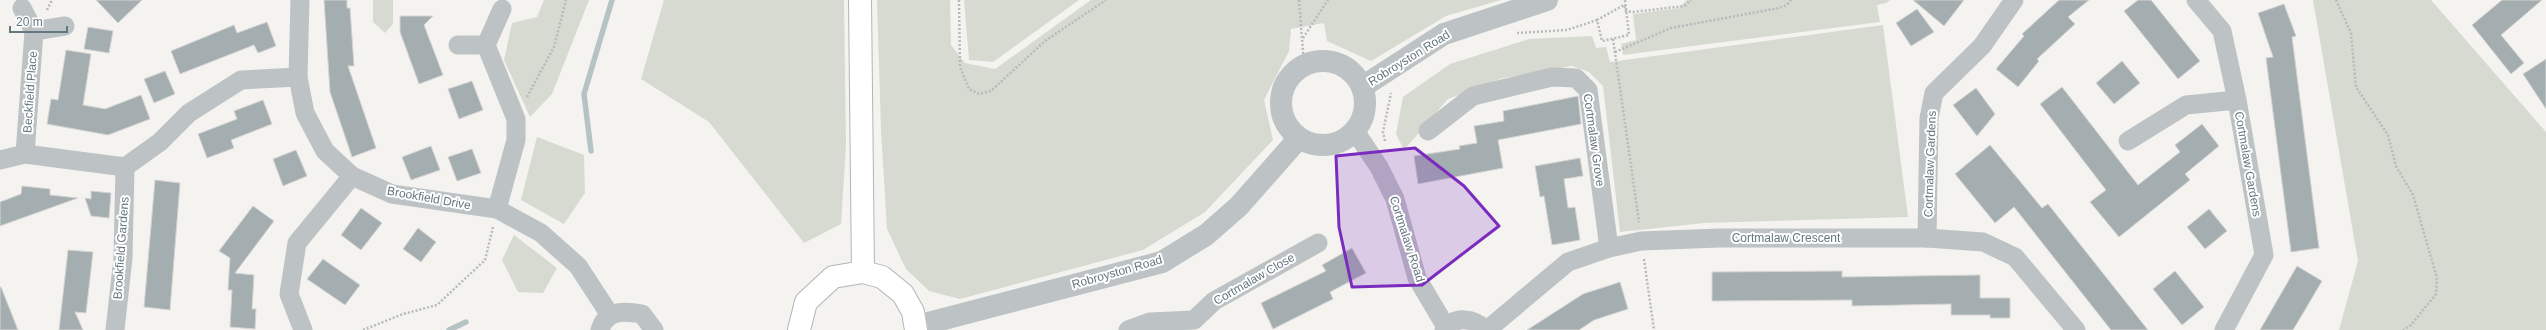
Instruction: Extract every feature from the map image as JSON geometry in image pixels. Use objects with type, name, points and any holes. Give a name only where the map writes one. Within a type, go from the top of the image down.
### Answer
[{"type":"main road","points":[[860,0],[863,272]]},
{"type":"main road","points":[[799,330],[806,302],[833,277],[863,272],[882,277],[904,294],[914,312],[916,328]]},
{"type":"street","name":"Brookfield Drive","points":[[300,0],[298,77],[305,113],[324,151],[352,176],[392,194],[497,209],[541,233],[578,266],[606,323]]},
{"type":"street","name":"Robroyston Road","points":[[1362,87],[1444,34],[1547,0]]},
{"type":"street","name":"Cortmalaw Gardens","points":[[1927,238],[1929,118],[1934,93],[1982,46],[2014,0]]},
{"type":"street","name":"Cortmalaw Gardens","points":[[2196,0],[2222,31],[2237,100],[2264,255],[2224,330]]},
{"type":"street","points":[[22,8],[34,31],[65,26]]},
{"type":"street","points":[[497,209],[516,140],[516,119],[486,45],[502,9]]},
{"type":"street","name":"Beckfield Place","points":[[25,154],[34,31]]},
{"type":"street","points":[[458,45],[486,45]]},
{"type":"street","points":[[1313,61],[1338,62],[1348,68],[1362,87],[1366,106],[1363,119],[1355,131],[1339,143],[1323,145],[1299,138],[1285,121],[1281,108],[1282,94],[1286,82],[1304,64],[1313,61]]},
{"type":"street","points":[[0,160],[25,154],[125,167],[160,142],[190,113],[241,80],[298,77]]},
{"type":"street","name":"Cortmalaw Grove","points":[[1428,131],[1472,96],[1552,77],[1576,78],[1588,90],[1609,248]]},
{"type":"street","points":[[2128,142],[2186,105],[2237,100]]},
{"type":"street","name":"Cortmalaw Road","points":[[1355,131],[1379,167],[1395,199],[1418,278],[1445,328]]},
{"type":"street","name":"Robroyston Road","points":[[916,328],[1162,262],[1206,235],[1239,206],[1299,138]]},
{"type":"street","name":"Brookfield Gardens","points":[[115,330],[123,258],[125,167]]},
{"type":"street","points":[[303,330],[289,294],[297,243],[352,176]]},
{"type":"street","name":"Cortmalaw Crescent","points":[[1486,330],[1568,262],[1609,248],[1641,241],[1726,238],[1927,238],[1983,242],[2015,257],[2076,330]]},
{"type":"street","name":"Cortmalaw Close","points":[[1128,330],[1150,322],[1195,325],[1214,301],[1318,243]]},
{"type":"street","points":[[606,323],[622,310],[642,314],[654,330]]},
{"type":"street","points":[[1445,328],[1454,322],[1472,320],[1486,330]]},
{"type":"path","points":[[516,119],[554,47],[566,0]]},
{"type":"path","points":[[959,0],[960,67],[969,89],[979,94],[991,91],[1045,41],[1106,0]]},
{"type":"path","points":[[1299,0],[1304,64]]},
{"type":"path","points":[[1303,38],[1328,0]]},
{"type":"path","points":[[1597,20],[1602,40],[1629,36],[1625,0]]},
{"type":"path","points":[[1626,11],[1684,6],[1691,0]]},
{"type":"path","points":[[1615,52],[1671,28],[1779,8],[1787,5],[1791,0]]},
{"type":"path","points":[[2336,0],[2352,33],[2356,87],[2388,135],[2396,166],[2414,195],[2437,278],[2436,294],[2411,325],[2403,330]]},
{"type":"path","points":[[1511,34],[1567,30],[1597,20],[1624,5],[1626,11]]},
{"type":"path","points":[[1613,39],[1654,330]]},
{"type":"path","points":[[1386,144],[1383,132],[1391,90]]},
{"type":"path","points":[[363,330],[403,314],[437,305],[485,260],[497,209]]},
{"type":"highlighted area","points":[[1415,148],[1464,186],[1499,226],[1422,285],[1352,287],[1339,227],[1336,156]]},
{"type":"shaded area","points":[[373,0],[393,0],[393,24],[385,33],[373,22]]},
{"type":"shaded area","points":[[544,0],[589,0],[552,94],[530,117],[504,60],[512,23],[537,17]]},
{"type":"shaded area","points":[[664,0],[844,0],[846,145],[841,224],[804,243],[709,122],[641,79]]},
{"type":"shaded area","points":[[877,0],[950,0],[951,45],[965,63],[995,69],[1091,0],[1501,0],[1446,16],[1371,61],[1327,41],[1324,23],[1291,29],[1289,51],[1264,100],[1273,140],[1205,212],[1143,250],[960,299],[929,291],[906,269],[887,229],[881,130]]},
{"type":"shaded area","points":[[964,0],[1079,0],[993,62],[969,60]]},
{"type":"shaded area","points":[[1687,0],[1890,0],[1886,3],[1877,5],[1880,22],[1623,55],[1621,44],[1636,40],[1633,14],[1679,8]]},
{"type":"shaded area","points":[[2313,0],[2431,0],[2546,132],[2546,330],[2339,330],[2358,261]]},
{"type":"shaded area","points":[[1883,25],[1908,217],[1704,223],[1620,232],[1603,86],[1589,72],[1572,66],[1503,78],[1448,99],[1404,150],[1396,134],[1403,97],[1450,64],[1529,39],[1592,36],[1596,48],[1606,47],[1610,62]]},
{"type":"shaded area","points":[[537,137],[584,155],[585,193],[564,224],[521,200]]},
{"type":"shaded area","points":[[514,235],[557,268],[543,293],[518,292],[502,260]]},
{"type":"building","points":[[96,0],[142,0],[118,23]]},
{"type":"building","points":[[324,0],[347,0],[347,8],[350,8],[354,66],[348,66],[376,148],[352,157],[330,92]]},
{"type":"building","points":[[1913,0],[1964,0],[1944,26]]},
{"type":"building","points":[[2059,0],[2089,0],[2068,17],[2075,24],[2037,59],[2039,61],[2018,87],[1996,69],[2024,36],[2022,34]]},
{"type":"building","points":[[2138,0],[2151,0],[2200,61],[2178,79],[2124,11]]},
{"type":"building","points":[[2502,0],[2542,0],[2501,35],[2524,63],[2511,74],[2472,25]]},
{"type":"building","points":[[2284,4],[2296,36],[2292,37],[2319,248],[2291,252],[2266,58],[2273,57],[2258,13]]},
{"type":"building","points":[[1917,9],[1934,32],[1911,46],[1896,23]]},
{"type":"building","points":[[400,16],[433,16],[424,25],[443,75],[419,84],[400,32]]},
{"type":"building","points":[[267,22],[276,46],[258,53],[254,45],[180,74],[171,51],[234,25],[237,33]]},
{"type":"building","points":[[88,27],[113,31],[109,53],[84,49]]},
{"type":"building","points":[[66,50],[91,54],[83,105],[105,109],[141,95],[150,119],[108,135],[47,124],[51,99],[58,100]]},
{"type":"building","points":[[2546,59],[2546,109],[2523,74]]},
{"type":"building","points":[[2122,61],[2140,83],[2114,104],[2096,83]]},
{"type":"building","points":[[165,71],[175,94],[154,103],[144,79]]},
{"type":"building","points":[[472,81],[483,110],[459,119],[448,89]]},
{"type":"building","points":[[2062,87],[2138,185],[2180,152],[2175,145],[2202,124],[2219,146],[2185,174],[2190,180],[2119,237],[2090,202],[2106,190],[2040,104]]},
{"type":"building","points":[[1976,88],[1995,114],[1977,136],[1953,105]]},
{"type":"building","points":[[1578,96],[1581,124],[1498,140],[1503,168],[1418,184],[1414,156],[1460,149],[1459,146],[1477,143],[1474,126],[1504,121],[1503,111]]},
{"type":"building","points":[[263,100],[272,124],[231,140],[234,148],[207,158],[198,134],[237,119],[234,111]]},
{"type":"building","points":[[1990,145],[2042,208],[2048,204],[2148,330],[2111,330],[2014,207],[1995,223],[1955,174]]},
{"type":"building","points":[[431,146],[440,170],[411,180],[402,157]]},
{"type":"building","points":[[472,149],[481,173],[457,181],[448,157]]},
{"type":"building","points":[[296,150],[307,176],[283,186],[273,159]]},
{"type":"building","points":[[1580,158],[1583,176],[1564,179],[1568,208],[1575,207],[1580,240],[1552,245],[1544,196],[1540,197],[1535,166]]},
{"type":"building","points":[[155,180],[180,183],[170,310],[144,307]]},
{"type":"building","points":[[22,186],[50,189],[50,195],[78,198],[0,226],[0,202],[21,194]]},
{"type":"building","points":[[91,191],[111,193],[109,218],[91,216],[85,198],[91,199]]},
{"type":"building","points":[[253,206],[274,221],[235,273],[254,275],[252,309],[256,309],[255,329],[230,327],[232,290],[228,290],[230,258],[219,251]]},
{"type":"building","points":[[361,208],[382,223],[361,250],[341,235]]},
{"type":"building","points":[[2209,209],[2227,231],[2205,249],[2187,227]]},
{"type":"building","points":[[418,228],[436,242],[421,262],[403,249]]},
{"type":"building","points":[[1352,248],[1366,273],[1330,292],[1333,299],[1273,329],[1261,303],[1326,271],[1322,265]]},
{"type":"building","points":[[68,250],[93,252],[86,313],[75,312],[83,330],[59,330]]},
{"type":"building","points":[[323,259],[360,285],[345,305],[307,279]]},
{"type":"building","points":[[2297,266],[2322,281],[2293,330],[2260,330]]},
{"type":"building","points":[[1842,271],[1842,277],[1980,275],[1980,298],[2010,298],[2010,318],[1990,318],[1990,315],[1951,315],[1951,304],[1852,306],[1852,300],[1712,301],[1712,272]]},
{"type":"building","points":[[2175,271],[2204,307],[2182,325],[2153,289]]},
{"type":"building","points":[[1620,282],[1628,309],[1594,320],[1579,330],[1527,330],[1583,294]]},
{"type":"building","points":[[1,287],[18,330],[0,330]]},
{"type":"waterway","points":[[591,151],[584,94],[612,0]]},
{"type":"waterway","points":[[449,330],[466,322]]}]
